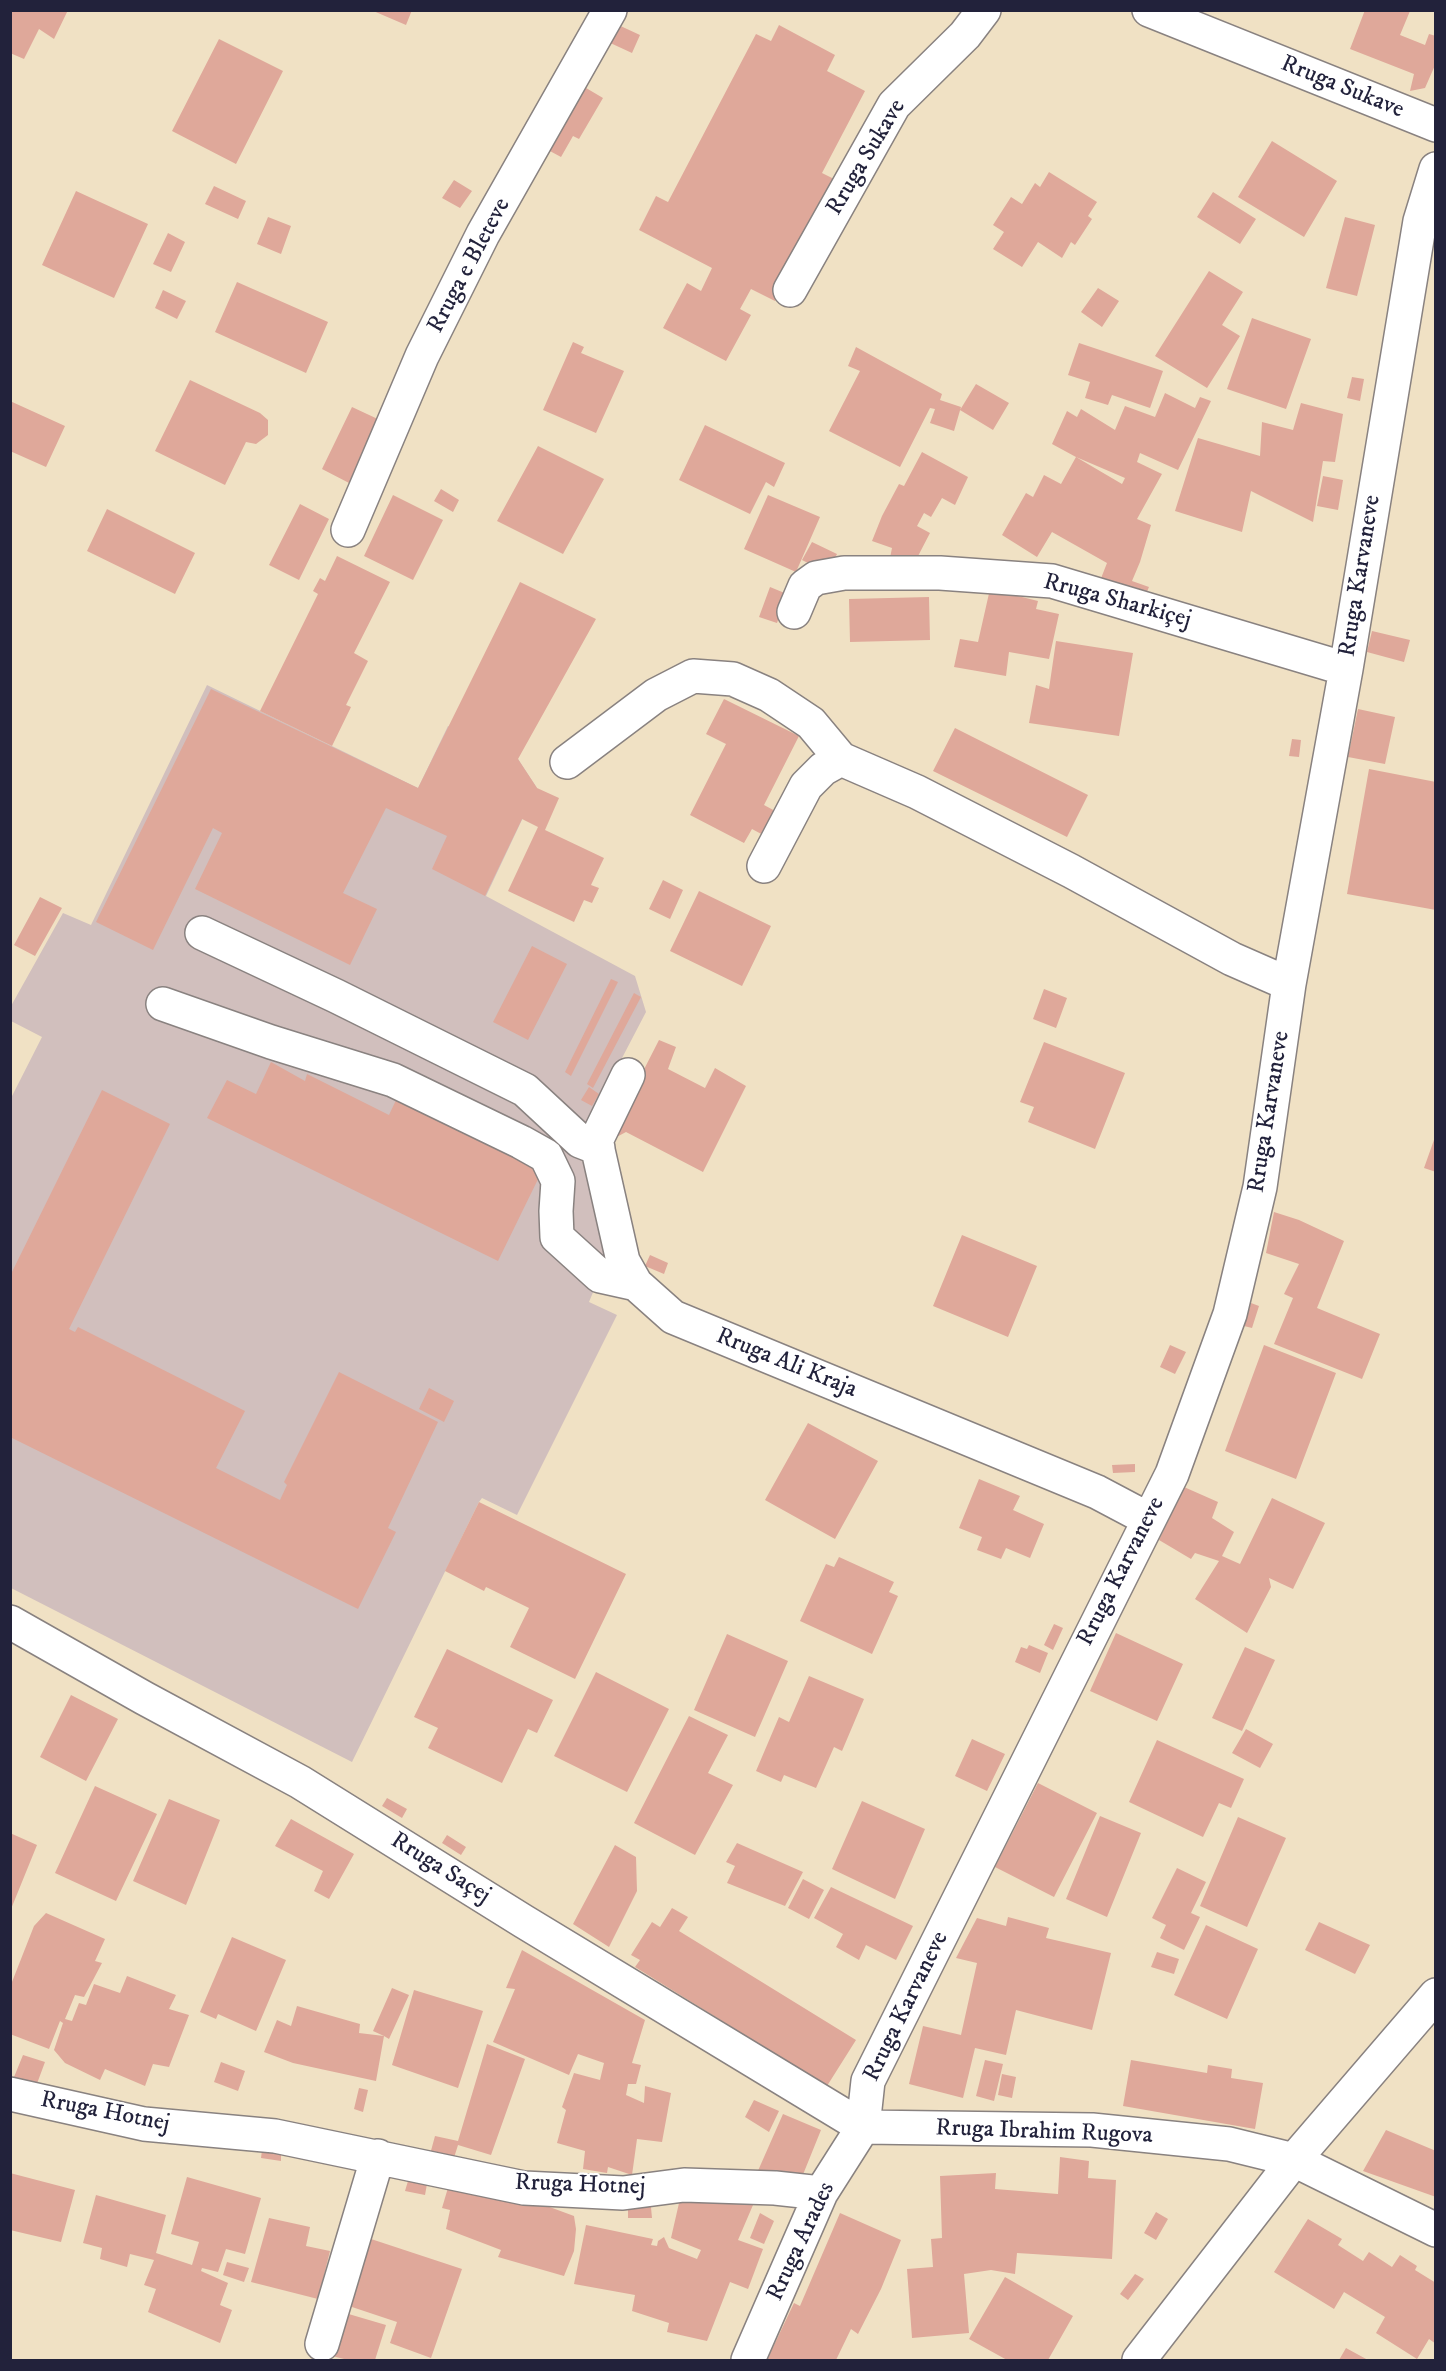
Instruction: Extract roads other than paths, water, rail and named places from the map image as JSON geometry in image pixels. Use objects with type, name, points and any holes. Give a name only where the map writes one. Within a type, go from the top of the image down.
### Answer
[{"type":"street","name":"Rruga e Bleteve","points":[[348,530],[422,356],[483,234],[610,10]]},
{"type":"street","name":"Rruga Sukave","points":[[790,290],[894,105],[964,35],[984,10]]},
{"type":"street","name":"Rruga Sukave","points":[[1149,10],[1436,125]]},
{"type":"street","name":"Rruga Karvaneve","points":[[863,2127],[868,2080],[1172,1474],[1230,1314],[1260,1187],[1289,984],[1346,669],[1420,221],[1436,169]]},
{"type":"street","name":"Rruga Sharkiçej","points":[[794,612],[805,586],[816,578],[844,573],[940,573],[1052,581],[1346,669]]},
{"type":"street","points":[[567,762],[656,695],[693,676],[733,680],[769,695],[811,723],[841,759],[927,798],[1071,871],[1232,959],[1289,984]]},
{"type":"street","points":[[764,866],[806,786],[823,769],[841,759]]},
{"type":"street","points":[[202,933],[336,996],[525,1090],[580,1141],[598,1148]]},
{"type":"street","points":[[163,1004],[271,1042],[393,1080],[546,1156],[558,1181],[557,1237],[600,1276],[636,1284]]},
{"type":"street","name":"Rruga Ali Kraja","points":[[628,1075],[597,1141],[598,1148],[623,1261],[636,1284],[673,1317],[1097,1492],[1148,1519]]},
{"type":"street","name":"Rruga Saçej","points":[[10,1622],[144,1698],[300,1782],[523,1921],[863,2127]]},
{"type":"street","points":[[1138,2361],[1294,2160],[1436,1995]]},
{"type":"street","name":"Rruga Hotnej","points":[[10,2094],[144,2124],[275,2136],[524,2188],[623,2193],[695,2186],[775,2187],[821,2193]]},
{"type":"street","name":"Rruga Ibrahim Rugova","points":[[863,2127],[1092,2130],[1229,2144],[1294,2160],[1436,2230]]},
{"type":"street","name":"Rruga Arades","points":[[748,2361],[821,2193],[863,2127]]},
{"type":"street","points":[[322,2344],[378,2156]]}]
